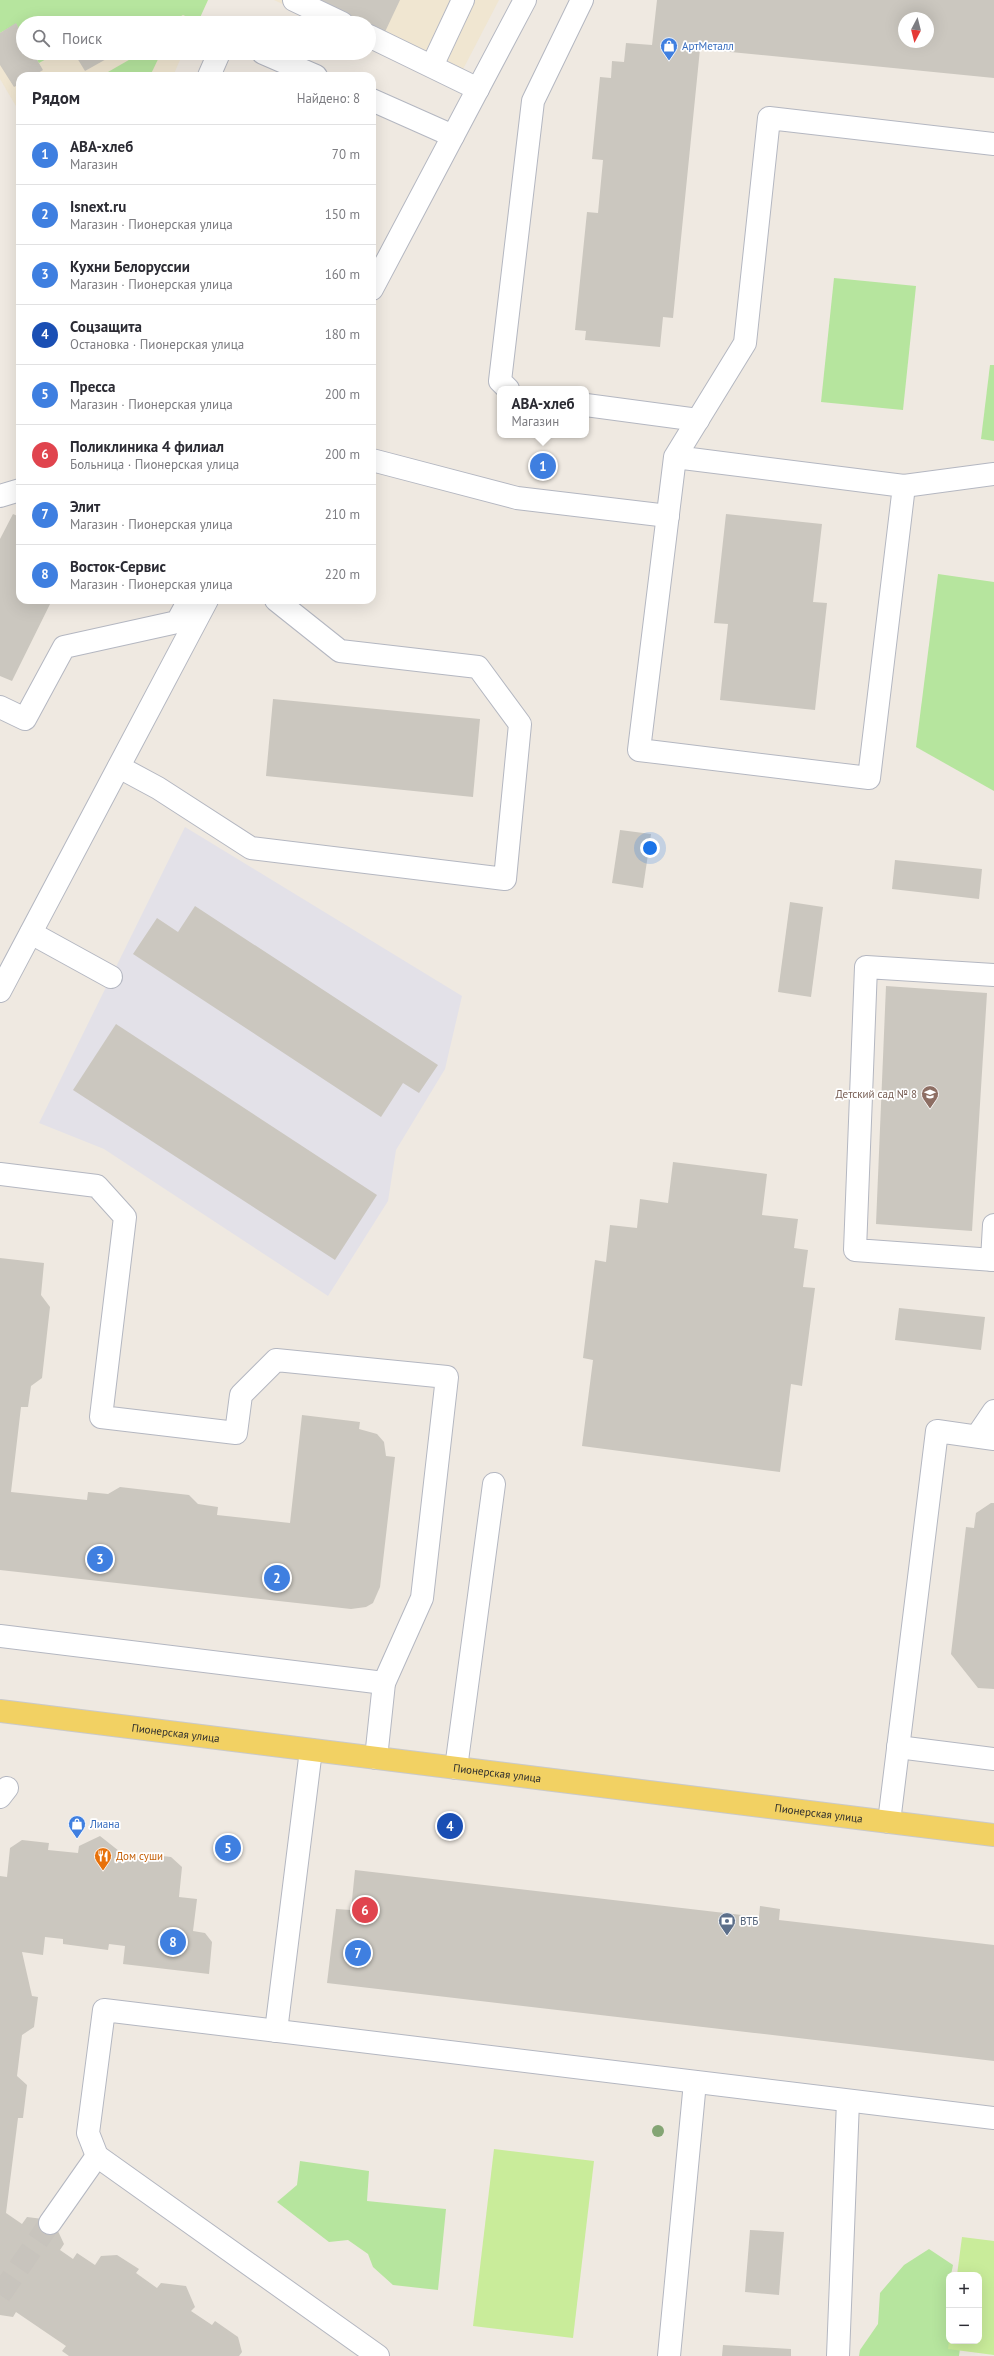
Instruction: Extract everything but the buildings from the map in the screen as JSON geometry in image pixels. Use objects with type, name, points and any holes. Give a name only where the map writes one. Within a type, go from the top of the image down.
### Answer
[{"type":"main road","name":"Пионерская улица","points":[[0,1711],[994,1835]]},
{"type":"street","points":[[294,0],[327,16]]},
{"type":"street","points":[[432,66],[463,0]]},
{"type":"street","points":[[376,281],[525,0]]},
{"type":"street","points":[[505,386],[500,381],[533,100],[582,0]]},
{"type":"street","points":[[376,39],[478,89]]},
{"type":"street","points":[[211,72],[216,60]]},
{"type":"street","points":[[279,60],[307,72]]},
{"type":"street","points":[[376,102],[453,136]]},
{"type":"street","points":[[904,486],[869,778],[639,750],[675,457],[745,343],[769,118],[994,144]]},
{"type":"street","points":[[589,405],[698,420]]},
{"type":"street","points":[[675,457],[904,486],[994,474]]},
{"type":"street","points":[[376,461],[517,498],[668,516]]},
{"type":"street","points":[[0,496],[16,491]]},
{"type":"street","points":[[0,707],[25,720],[64,647],[177,622],[187,604]]},
{"type":"street","points":[[0,991],[205,604]]},
{"type":"street","points":[[119,767],[158,788],[251,848],[505,879],[520,724],[478,666],[340,651],[281,604]]},
{"type":"street","points":[[31,932],[111,978]]},
{"type":"street","points":[[994,975],[866,967],[855,1250],[993,1260],[994,1225]]},
{"type":"street","points":[[0,1174],[97,1186],[125,1218],[101,1417],[236,1433],[241,1395],[276,1360],[447,1377],[422,1598],[384,1683],[376,1758]]},
{"type":"street","points":[[888,1822],[937,1431],[986,1437],[994,1411]]},
{"type":"street","points":[[456,1768],[494,1484]]},
{"type":"street","points":[[0,1636],[384,1683]]},
{"type":"street","points":[[898,1747],[994,1759]]},
{"type":"street","points":[[276,2031],[311,1750]]},
{"type":"street","points":[[378,2356],[97,2156],[88,2133],[104,2010],[994,2118]]},
{"type":"street","points":[[669,2356],[695,2082]]},
{"type":"street","points":[[838,2356],[848,2100]]},
{"type":"street","points":[[50,2223],[97,2156]]},
{"type":"shaded area","points":[[0,0],[208,0],[200,16],[16,16],[16,60],[180,60],[175,72],[16,72],[16,106],[0,79]]},
{"type":"shaded area","points":[[274,0],[499,0],[458,79],[376,27],[376,16],[308,16]]},
{"type":"shaded area","points":[[185,827],[462,996],[445,1069],[396,1150],[388,1201],[328,1296],[104,1149],[39,1123]]},
{"type":"green space","points":[[0,0],[208,0],[201,16],[16,16],[16,24],[0,33]]},
{"type":"green space","points":[[37,60],[44,60],[39,63]]},
{"type":"green space","points":[[129,60],[158,60],[152,72],[108,72]]},
{"type":"green space","points":[[834,278],[916,286],[903,410],[821,402]]},
{"type":"green space","points":[[990,365],[994,365],[994,441],[981,439]]},
{"type":"green space","points":[[938,574],[994,582],[994,791],[916,747]]},
{"type":"green space","points":[[494,2149],[594,2161],[573,2338],[473,2326]]},
{"type":"green space","points":[[300,2161],[369,2171],[367,2201],[446,2209],[438,2290],[393,2285],[373,2267],[368,2254],[348,2240],[329,2242],[277,2202],[297,2185]]},
{"type":"green space","points":[[962,2237],[994,2241],[994,2355],[948,2349],[949,2344],[982,2344],[982,2272],[957,2272]]},
{"type":"green space","points":[[929,2249],[953,2265],[952,2272],[946,2272],[946,2344],[961,2344],[959,2356],[859,2356],[860,2350],[878,2324],[880,2293],[904,2265]]},
{"type":"tunnel","points":[[0,2295],[50,2223]]},
{"type":"place","name":"АртМеталл","points":[[669,61]]},
{"type":"place","name":"АВА-хлеб","points":[[543,466]]},
{"type":"place","name":"Детский сад № 8","points":[[930,1109]]},
{"type":"place","name":"Кухни Белоруссии","points":[[100,1559]]},
{"type":"place","name":"Isnext.ru","points":[[277,1578]]},
{"type":"place","name":"Соцзащита","points":[[450,1826]]},
{"type":"place","name":"Лиана","points":[[77,1839]]},
{"type":"place","name":"Пресса","points":[[228,1848]]},
{"type":"place","name":"Дом суши","points":[[103,1871]]},
{"type":"place","name":"Поликлиника 4 филиал","points":[[365,1910]]},
{"type":"place","name":"ВТБ","points":[[727,1936]]},
{"type":"place","name":"Восток-Сервис","points":[[173,1942]]},
{"type":"place","name":"Элит","points":[[358,1953]]}]
